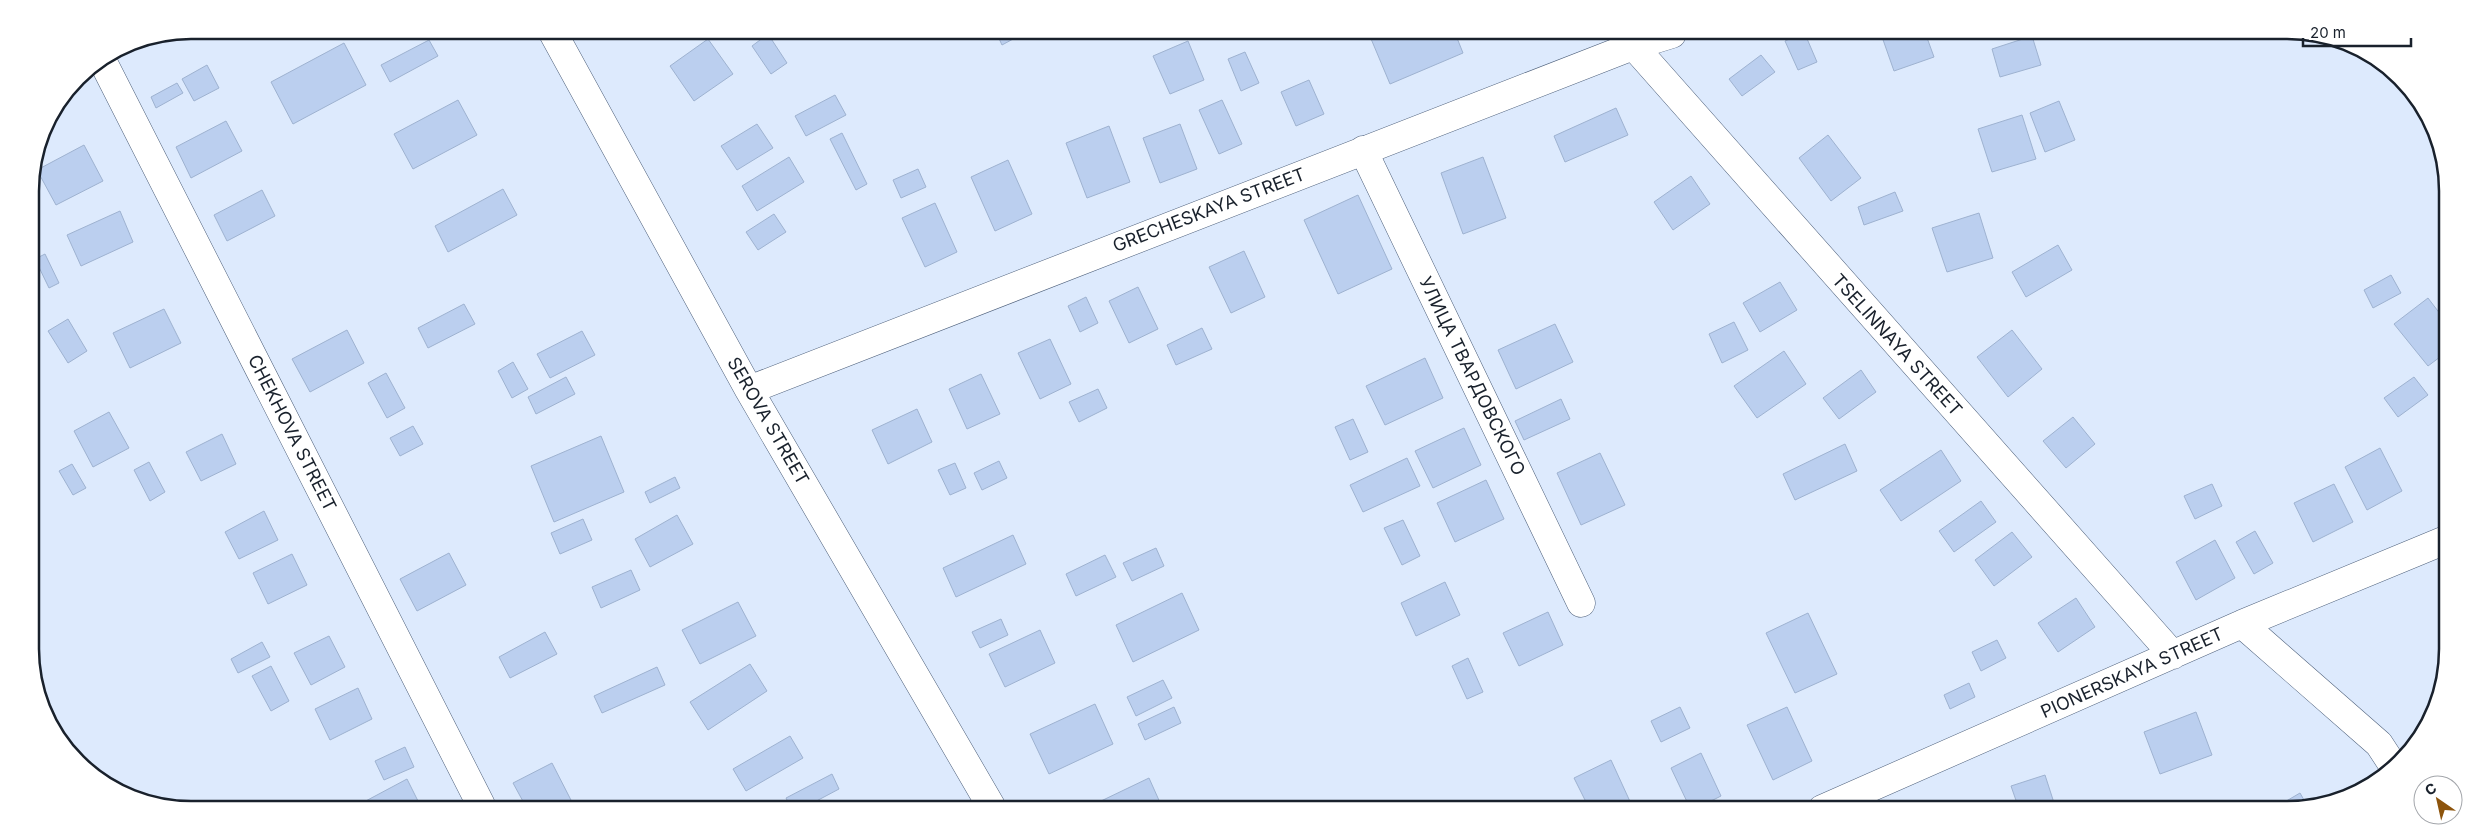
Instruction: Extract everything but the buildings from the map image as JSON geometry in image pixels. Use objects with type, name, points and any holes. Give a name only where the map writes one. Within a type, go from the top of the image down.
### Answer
[{"type":"street","name":"SEROVA STREET","points":[[556,39],[748,390],[988,801]]},
{"type":"street","name":"GRECHESKAYA STREET","points":[[748,390],[1363,150],[1628,40]]},
{"type":"street","name":"TSELINNAYA STREET","points":[[1628,40],[2173,655]]},
{"type":"street","name":"CHEKHOVA STREET","points":[[105,66],[479,801]]},
{"type":"street","name":"УЛИЦА ТВАРДОВСКОГО","points":[[1363,150],[1581,603]]},
{"type":"street","name":"PIONERSKAYA STREET","points":[[1838,801],[2242,624],[2439,543]]},
{"type":"street","points":[[2242,624],[2379,744],[2390,761]]}]
